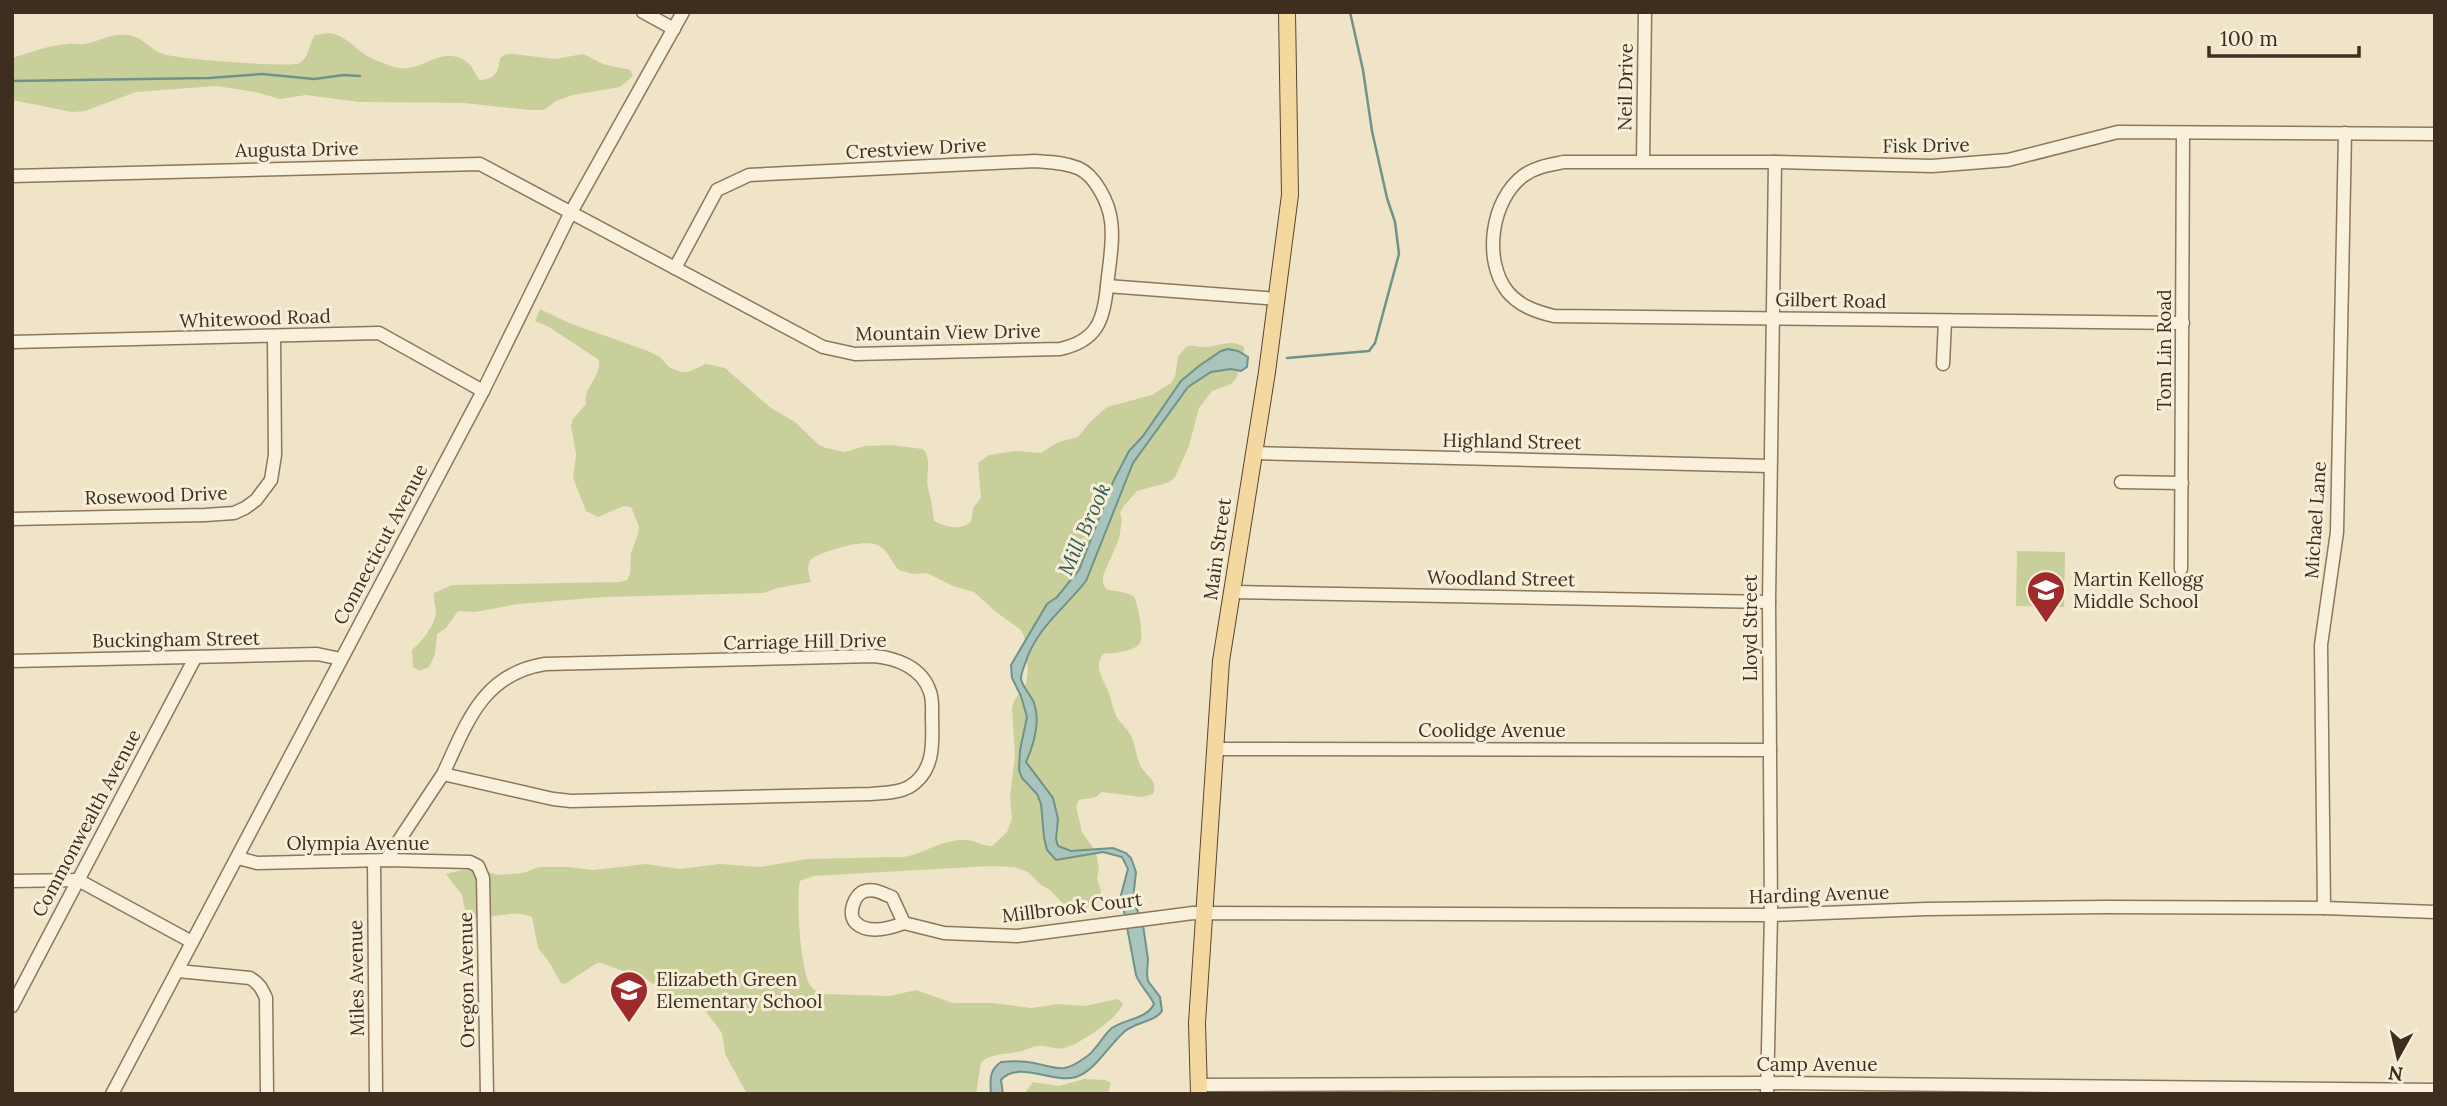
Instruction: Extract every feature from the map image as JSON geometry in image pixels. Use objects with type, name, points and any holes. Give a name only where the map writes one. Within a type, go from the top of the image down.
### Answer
[{"type":"main road","name":"Main Street","points":[[1199,1089],[1197,1023],[1221,661],[1278,299],[1290,195],[1287,12]]},
{"type":"street","points":[[643,12],[674,29]]},
{"type":"street","name":"Connecticut Avenue","points":[[112,1094],[483,391],[570,214],[683,12]]},
{"type":"street","name":"Neil Drive","points":[[1643,161],[1645,12]]},
{"type":"street","name":"Fisk Drive","points":[[1496,273],[1494,222],[1501,202],[1521,177],[1540,166],[1564,162],[1775,162],[1932,166],[2008,160],[2118,132],[2435,134]]},
{"type":"street","name":"Tom Lin Road","points":[[2181,569],[2183,132]]},
{"type":"street","name":"Michael Lane","points":[[2324,908],[2321,645],[2337,532],[2345,133]]},
{"type":"street","name":"Lloyd Street","points":[[1767,1088],[1771,915],[1769,602],[1775,162]]},
{"type":"street","name":"Crestview Drive","points":[[676,268],[717,190],[749,174],[1059,163],[1080,169],[1095,183],[1106,203],[1111,221],[1107,286]]},
{"type":"street","name":"Augusta Drive","points":[[12,176],[480,164],[570,214]]},
{"type":"street","name":"Mountain View Drive","points":[[570,214],[823,346],[855,354],[1060,349],[1073,346],[1095,330],[1105,313],[1107,286]]},
{"type":"street","name":"Gilbert Road","points":[[1496,273],[1507,291],[1520,304],[1554,316],[2183,323]]},
{"type":"street","points":[[1107,286],[1278,299]]},
{"type":"street","points":[[1943,365],[1944,321]]},
{"type":"street","name":"Whitewood Road","points":[[12,342],[379,333],[483,391]]},
{"type":"street","name":"Rosewood Drive","points":[[12,519],[205,515],[234,513],[245,508],[266,490],[274,470],[274,337]]},
{"type":"street","name":"Highland Street","points":[[1252,453],[1770,466]]},
{"type":"street","points":[[2120,482],[2182,483]]},
{"type":"street","name":"Woodland Street","points":[[1233,592],[1769,602]]},
{"type":"street","name":"Buckingham Street","points":[[12,662],[317,654],[341,659]]},
{"type":"street","name":"Carriage Hill Drive","points":[[380,860],[443,774],[461,737],[489,691],[502,679],[528,667],[545,664],[892,657],[907,664],[920,676],[930,691],[933,751],[929,765],[920,778],[908,788],[895,792],[571,801],[443,774]]},
{"type":"street","name":"Commonwealth Avenue","points":[[12,1006],[16,992],[195,658]]},
{"type":"street","name":"Coolidge Avenue","points":[[1214,749],[1770,750]]},
{"type":"street","name":"Olympia Avenue","points":[[238,858],[257,863],[380,860],[470,862],[478,866]]},
{"type":"street","name":"Miles Avenue","points":[[376,1094],[380,860]]},
{"type":"street","name":"Oregon Avenue","points":[[478,866],[483,878],[487,1094]]},
{"type":"street","points":[[12,881],[78,880],[192,942]]},
{"type":"street","name":"Harding Avenue","points":[[1204,914],[1771,915],[1926,909],[2324,908],[2435,912]]},
{"type":"street","name":"Millbrook Court","points":[[904,923],[944,933],[1017,936],[1145,918],[1204,914]]},
{"type":"street","points":[[177,971],[250,978],[256,981],[266,998],[267,1094]]},
{"type":"street","name":"Camp Avenue","points":[[1199,1089],[2435,1090]]},
{"type":"green space","points":[[329,33],[341,37],[371,58],[391,66],[412,68],[439,57],[458,57],[470,65],[480,80],[495,74],[500,58],[506,54],[555,59],[583,54],[603,64],[630,70],[633,76],[620,87],[573,95],[556,101],[544,110],[464,103],[359,102],[306,95],[280,99],[216,86],[136,92],[85,111],[72,112],[12,100],[12,58],[54,46],[85,44],[110,36],[126,35],[137,38],[158,52],[172,56],[293,64],[303,60],[315,35]]},
{"type":"green space","points":[[540,309],[569,323],[648,351],[660,357],[669,367],[681,372],[688,372],[706,364],[725,368],[771,408],[795,422],[819,445],[826,448],[845,452],[865,446],[891,445],[923,449],[928,458],[927,483],[934,521],[953,527],[971,522],[973,508],[981,498],[978,463],[989,455],[1015,451],[1041,453],[1058,442],[1078,437],[1107,407],[1152,395],[1171,383],[1175,377],[1178,356],[1187,346],[1209,347],[1229,343],[1244,347],[1236,379],[1231,384],[1212,391],[1199,408],[1189,446],[1175,477],[1170,482],[1137,491],[1123,507],[1120,513],[1122,520],[1119,539],[1103,576],[1106,589],[1133,596],[1138,611],[1140,643],[1128,650],[1103,654],[1099,669],[1116,716],[1130,734],[1139,763],[1153,782],[1154,790],[1153,794],[1142,797],[1101,792],[1096,797],[1079,800],[1076,806],[1082,832],[1096,852],[1100,897],[1084,911],[1070,911],[1028,872],[1014,867],[989,866],[813,876],[800,881],[801,950],[810,985],[818,992],[890,996],[916,990],[953,1003],[992,1003],[1031,1008],[1058,1004],[1085,1006],[1117,999],[1123,1003],[1107,1023],[1071,1046],[1058,1049],[1037,1046],[986,1059],[981,1062],[976,1094],[747,1094],[725,1054],[722,1033],[704,1009],[670,998],[648,980],[601,963],[565,984],[561,983],[538,948],[532,917],[524,914],[480,918],[466,915],[462,895],[446,874],[472,868],[499,875],[523,873],[539,867],[593,870],[646,864],[679,869],[720,864],[760,867],[807,859],[900,857],[950,841],[969,840],[992,846],[1007,832],[1012,819],[1010,798],[1015,756],[1012,708],[1026,684],[1028,670],[1024,636],[1021,630],[974,592],[953,586],[927,573],[913,574],[899,570],[885,550],[876,545],[849,545],[814,557],[809,562],[808,569],[811,582],[764,593],[604,597],[518,604],[475,612],[458,611],[446,628],[437,634],[435,655],[429,667],[419,671],[413,667],[412,650],[434,621],[434,593],[452,585],[620,582],[627,580],[630,574],[631,553],[639,527],[631,507],[624,506],[598,517],[586,511],[573,478],[576,454],[571,426],[573,419],[586,404],[587,392],[597,372],[599,360],[549,327],[535,321]]},
{"type":"green space","points":[[2017,551],[2065,552],[2064,607],[2016,606]]},
{"type":"green space","points":[[1084,1079],[1111,1083],[1108,1094],[1024,1094],[1033,1082],[1059,1086]]},
{"type":"water","points":[[1228,349],[1248,357],[1247,367],[1241,371],[1231,369],[1211,372],[1188,387],[1133,463],[1086,581],[1036,640],[1021,677],[1034,703],[1037,718],[1034,740],[1026,762],[1053,798],[1058,819],[1058,846],[1071,851],[1113,848],[1131,858],[1136,872],[1133,899],[1143,925],[1148,981],[1160,997],[1162,1011],[1155,1018],[1124,1032],[1096,1064],[1083,1074],[1057,1078],[1017,1072],[1008,1074],[1001,1080],[1003,1094],[991,1094],[992,1072],[1001,1062],[1026,1062],[1061,1068],[1072,1066],[1090,1054],[1112,1028],[1141,1016],[1154,1004],[1136,975],[1121,895],[1128,869],[1122,857],[1103,852],[1056,860],[1047,850],[1041,804],[1019,770],[1027,717],[1012,678],[1011,665],[1047,604],[1057,597],[1079,570],[1113,482],[1129,451],[1143,436],[1181,381],[1221,351]]},
{"type":"waterway","name":"Mill Brook","points":[[1287,358],[1369,351],[1375,343],[1399,254],[1395,222],[1372,131],[1363,70],[1350,12]]},
{"type":"waterway","points":[[12,81],[209,78],[262,74],[314,79],[360,76]]},
{"type":"place","name":"Martin Kellogg Middle School","points":[[2046,624]]},
{"type":"place","name":"Elizabeth Green Elementary School","points":[[629,1024]]}]
